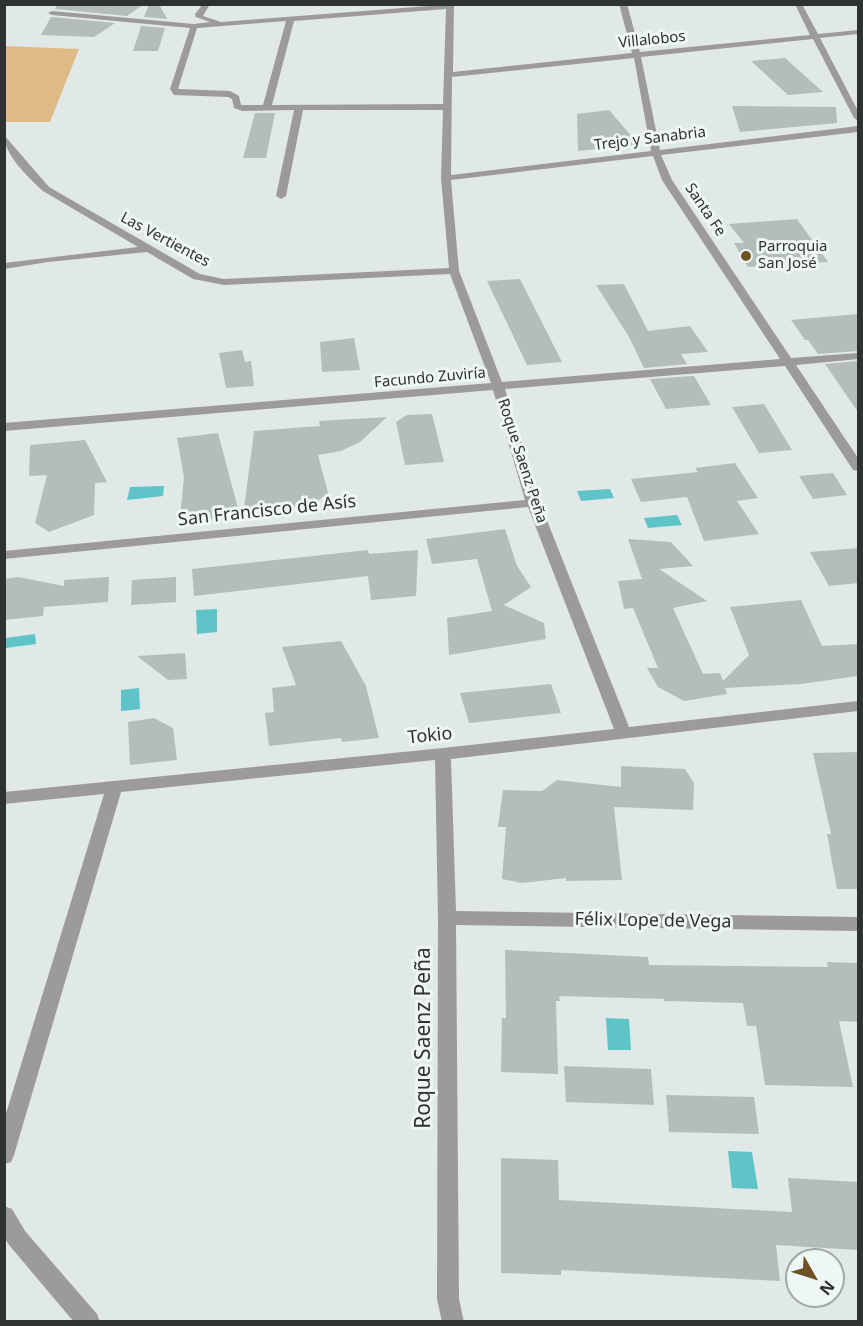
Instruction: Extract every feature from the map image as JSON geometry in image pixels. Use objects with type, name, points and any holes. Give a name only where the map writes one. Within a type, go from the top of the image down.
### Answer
[{"type":"street","points":[[207,4],[199,14],[200,18],[225,24]]},
{"type":"street","points":[[335,15],[337,4]]},
{"type":"street","name":"Santa Fe","points":[[623,4],[637,55],[656,153],[667,180],[858,467]]},
{"type":"street","points":[[798,4],[817,36],[858,118]]},
{"type":"street","points":[[52,13],[194,26],[290,20],[450,5]]},
{"type":"street","name":"Roque Saenz Peña","points":[[450,5],[446,178],[454,271],[498,387],[533,503],[622,732]]},
{"type":"street","points":[[267,108],[290,20]]},
{"type":"street","points":[[194,26],[174,88],[174,91],[182,94],[230,94],[236,98],[237,106],[267,108],[446,107]]},
{"type":"street","name":"Villalobos","points":[[447,75],[858,32]]},
{"type":"street","points":[[281,196],[299,108]]},
{"type":"street","name":"Trejo y Sanabria","points":[[446,178],[858,129]]},
{"type":"street","name":"Las Vertientes","points":[[4,138],[36,180],[46,189],[197,277],[224,282],[454,271]]},
{"type":"street","points":[[4,266],[48,259],[149,249]]},
{"type":"street","name":"Facundo Zuviría","points":[[4,426],[858,356]]},
{"type":"street","name":"San Francisco de Asís","points":[[4,555],[533,503]]},
{"type":"street","name":"Tokio","points":[[4,798],[443,754],[858,706]]},
{"type":"street","name":"Roque Saenz Peña","points":[[443,754],[447,918],[448,1299],[453,1322]]},
{"type":"street","points":[[4,1155],[114,787]]},
{"type":"street","name":"Félix Lope de Vega","points":[[447,918],[858,924]]},
{"type":"street","points":[[4,1216],[17,1238],[89,1322]]},
{"type":"shaded area","points":[[5,46],[79,49],[50,122],[5,122]]},
{"type":"water","points":[[164,486],[163,496],[127,500],[130,487]]},
{"type":"water","points":[[610,489],[614,498],[581,501],[577,491]]},
{"type":"water","points":[[677,515],[682,525],[648,528],[644,518]]},
{"type":"water","points":[[217,609],[217,632],[197,634],[196,610]]},
{"type":"water","points":[[35,634],[36,644],[6,648],[6,638]]},
{"type":"water","points":[[139,688],[140,709],[121,711],[121,690]]},
{"type":"water","points":[[606,1018],[629,1019],[631,1050],[608,1050]]},
{"type":"water","points":[[728,1151],[752,1152],[758,1189],[732,1188]]},
{"type":"building","points":[[58,4],[144,4],[127,16],[55,9]]},
{"type":"building","points":[[149,4],[159,4],[167,19],[144,17]]},
{"type":"building","points":[[51,17],[115,23],[94,37],[41,35]]},
{"type":"building","points":[[141,26],[165,28],[158,51],[133,51]]},
{"type":"building","points":[[785,58],[823,92],[788,95],[751,61]]},
{"type":"building","points":[[732,106],[836,107],[837,123],[740,132]]},
{"type":"building","points":[[609,110],[639,145],[578,151],[577,114]]},
{"type":"building","points":[[255,113],[275,113],[266,158],[243,158]]},
{"type":"building","points":[[797,219],[828,262],[748,267],[734,243],[744,243],[729,224]]},
{"type":"building","points":[[520,279],[562,362],[527,365],[487,281]]},
{"type":"building","points":[[624,284],[648,331],[690,326],[708,352],[681,354],[687,364],[644,368],[629,337],[596,285]]},
{"type":"building","points":[[858,314],[858,351],[818,354],[791,320]]},
{"type":"building","points":[[354,338],[360,370],[322,372],[320,342]]},
{"type":"building","points":[[242,350],[245,362],[251,361],[254,386],[226,388],[219,353]]},
{"type":"building","points":[[858,361],[858,412],[825,364]]},
{"type":"building","points":[[694,376],[711,405],[666,409],[650,379]]},
{"type":"building","points":[[764,404],[792,450],[759,453],[732,407]]},
{"type":"building","points":[[432,414],[444,462],[405,465],[396,422],[407,415]]},
{"type":"building","points":[[387,417],[360,442],[341,451],[318,455],[328,493],[310,507],[244,509],[254,431],[320,426],[319,421]]},
{"type":"building","points":[[218,433],[240,516],[206,520],[180,518],[184,477],[177,438]]},
{"type":"building","points":[[85,440],[107,482],[95,483],[94,515],[49,532],[35,523],[47,475],[29,476],[30,445]]},
{"type":"building","points":[[735,463],[758,498],[737,501],[759,534],[704,541],[687,497],[641,502],[631,479],[698,472],[695,468]]},
{"type":"building","points":[[833,473],[847,495],[813,499],[799,476]]},
{"type":"building","points":[[505,529],[517,566],[531,587],[504,605],[544,623],[546,639],[449,655],[447,618],[492,611],[477,559],[432,564],[426,539]]},
{"type":"building","points":[[628,539],[671,542],[693,566],[659,569],[707,601],[673,608],[703,674],[720,673],[723,681],[749,655],[730,607],[801,600],[822,646],[858,644],[858,676],[801,684],[725,688],[727,694],[684,701],[658,687],[647,668],[658,668],[633,608],[624,609],[618,581],[642,579]]},
{"type":"building","points":[[858,548],[858,583],[829,586],[810,552]]},
{"type":"building","points":[[368,550],[369,554],[418,550],[416,596],[371,600],[368,576],[194,596],[192,569]]},
{"type":"building","points":[[18,577],[64,586],[64,580],[109,577],[108,602],[44,607],[43,616],[4,620],[4,579]]},
{"type":"building","points":[[176,577],[176,602],[131,605],[132,580]]},
{"type":"building","points":[[341,641],[366,686],[379,738],[342,742],[341,738],[269,746],[265,713],[274,712],[272,688],[296,685],[282,647]]},
{"type":"building","points":[[185,653],[187,679],[168,680],[137,656]]},
{"type":"building","points":[[551,684],[561,713],[469,723],[460,693]]},
{"type":"building","points":[[154,718],[173,728],[177,760],[130,765],[128,722]]},
{"type":"building","points":[[858,752],[858,889],[837,889],[827,834],[831,834],[813,753]]},
{"type":"building","points":[[621,766],[685,769],[694,783],[693,810],[614,807],[622,880],[566,881],[566,878],[522,883],[502,879],[506,827],[498,827],[503,790],[542,791],[557,780],[621,787]]},
{"type":"building","points":[[505,950],[648,957],[649,965],[828,967],[827,962],[858,963],[858,1022],[839,1021],[853,1087],[765,1085],[756,1026],[747,1026],[743,1003],[664,1001],[664,999],[559,996],[560,1001],[556,1001],[558,1074],[501,1072],[502,1018],[506,1018]]},
{"type":"building","points":[[564,1066],[651,1069],[654,1105],[566,1102]]},
{"type":"building","points":[[666,1095],[754,1097],[759,1134],[669,1132]]},
{"type":"building","points":[[501,1158],[558,1160],[559,1200],[792,1212],[788,1178],[858,1182],[858,1250],[776,1245],[780,1281],[561,1270],[561,1275],[501,1273]]},
{"type":"place","name":"Parroquia San José","points":[[746,256]]}]
